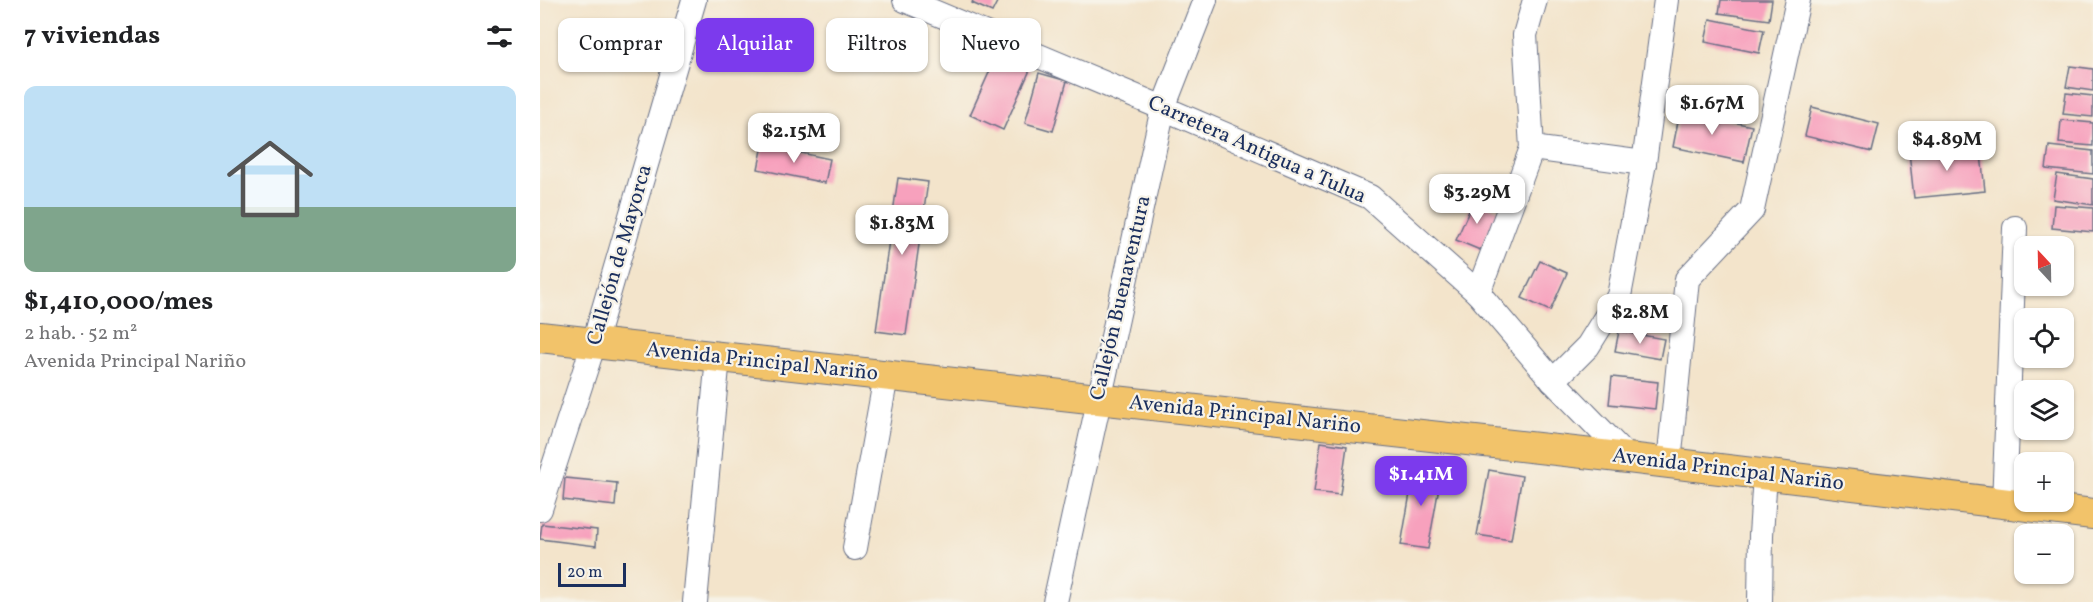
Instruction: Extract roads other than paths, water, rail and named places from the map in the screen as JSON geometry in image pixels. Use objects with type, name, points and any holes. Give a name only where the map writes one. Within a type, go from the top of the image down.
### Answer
[{"type":"main road","name":"Avenida Principal Nariño","points":[[540,337],[1628,458],[2093,514]]},
{"type":"street","name":"Callejón de Mayorca","points":[[540,509],[594,344],[694,0]]},
{"type":"street","name":"Carretera Antigua a Tulua","points":[[905,0],[1370,197],[1478,293],[1553,381],[1628,458]]},
{"type":"street","name":"Callejón Buenaventura","points":[[1062,599],[1098,399],[1163,108],[1205,0]]},
{"type":"street","points":[[1478,293],[1532,148],[1525,35],[1534,0]]},
{"type":"street","points":[[1553,381],[1588,346],[1619,296],[1644,164],[1666,0]]},
{"type":"street","points":[[1669,464],[1687,279],[1752,210],[1798,0]]},
{"type":"street","points":[[1532,148],[1644,164]]},
{"type":"street","points":[[2004,504],[2015,228]]},
{"type":"street","points":[[695,602],[718,357]]},
{"type":"street","points":[[855,548],[886,376]]},
{"type":"street","points":[[1761,602],[1761,535],[1765,475]]}]
